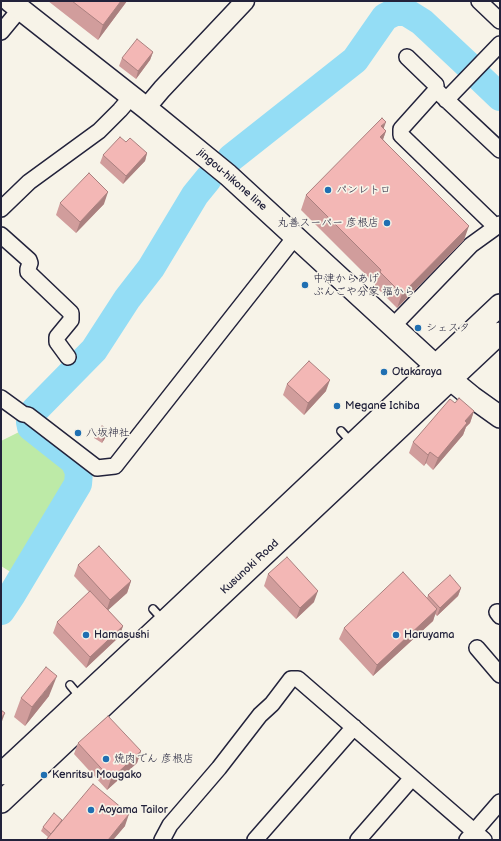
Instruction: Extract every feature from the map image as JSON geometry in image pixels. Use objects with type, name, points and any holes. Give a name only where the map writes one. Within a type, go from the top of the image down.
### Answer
[{"type":"main road","name":"jingou-hikone line","points":[[15,5],[139,102],[228,175],[443,372],[472,397],[500,417]]},
{"type":"main road","name":"Kusunoki Road","points":[[1,802],[443,372],[500,305]]},
{"type":"main road","name":"Kusunoki Road","points":[[1,774],[76,692],[159,616],[347,438],[500,333]]},
{"type":"street","points":[[1,209],[29,182],[69,159],[120,110],[139,102],[162,89],[245,1]]},
{"type":"street","points":[[479,1],[500,21]]},
{"type":"street","points":[[1,32],[15,5]]},
{"type":"street","points":[[393,326],[471,245],[497,225],[401,136],[401,129],[500,44]]},
{"type":"street","points":[[407,57],[436,85],[441,95],[500,150]]},
{"type":"street","points":[[1,235],[29,260],[30,263],[28,272],[71,313],[71,320],[57,337],[57,342],[68,357]]},
{"type":"street","points":[[1,398],[23,414],[33,418],[96,468],[115,466],[295,237]]},
{"type":"street","points":[[477,648],[500,675]]},
{"type":"street","points":[[162,840],[170,825],[219,768],[291,679],[298,679],[354,727],[412,778],[475,837],[500,802]]},
{"type":"street","points":[[255,840],[354,727]]},
{"type":"street","points":[[358,840],[412,778]]},
{"type":"green space","points":[[29,427],[30,436],[72,465],[75,473],[74,480],[17,576],[1,566],[1,441]]},
{"type":"building","points":[[72,1],[121,1],[103,25]]},
{"type":"building","points":[[137,39],[153,52],[138,71],[122,58]]},
{"type":"building","points":[[382,118],[386,122],[381,126],[386,131],[380,137],[469,226],[402,294],[380,272],[381,270],[306,195]]},
{"type":"building","points":[[120,137],[126,142],[130,138],[147,153],[126,176],[103,155]]},
{"type":"building","points":[[89,173],[108,192],[80,222],[60,203]]},
{"type":"building","points":[[309,361],[330,380],[308,403],[287,384]]},
{"type":"building","points":[[459,398],[474,411],[465,421],[467,423],[438,458],[430,452],[428,455],[413,442],[450,399],[455,403]]},
{"type":"building","points":[[102,426],[109,431],[103,439],[96,434]]},
{"type":"building","points":[[99,546],[131,581],[110,600],[78,565]]},
{"type":"building","points":[[287,557],[318,591],[300,608],[268,574]]},
{"type":"building","points":[[403,572],[437,609],[377,665],[344,628]]},
{"type":"building","points":[[450,575],[461,588],[440,608],[428,595]]},
{"type":"building","name":"Hamasushi","points":[[90,591],[123,626],[90,657],[57,622]]},
{"type":"building","points":[[46,667],[57,676],[32,707],[21,698]]},
{"type":"building","points":[[1,710],[5,713],[1,718]]},
{"type":"building","name":"焼肉でん 彦根店","points":[[108,716],[141,751],[111,779],[78,743]]},
{"type":"building","name":"Aoyama Tailor","points":[[93,784],[129,814],[108,840],[46,840]]},
{"type":"building","points":[[54,813],[62,820],[51,834],[43,827]]},
{"type":"waterway","points":[[231,158],[355,60],[385,17],[395,12],[406,12],[422,22],[470,67]]},
{"type":"waterway","points":[[477,75],[500,97]]},
{"type":"waterway","points":[[1,611],[78,484],[79,472],[74,461],[31,427],[30,422],[35,410],[94,350],[127,299],[151,268],[195,195],[208,179]]},
{"type":"place","name":"パンレトロ","points":[[328,190]]},
{"type":"place","name":"丸善スーパー 彦根店","points":[[387,223]]},
{"type":"place","name":"中津からあげ ぶんごや分家 福から","points":[[305,285]]},
{"type":"place","name":"シェスタ","points":[[418,328]]},
{"type":"place","name":"Otakaraya","points":[[384,372]]},
{"type":"place","name":"Megane Ichiba","points":[[337,406]]},
{"type":"place","name":"八坂神社","points":[[78,433]]},
{"type":"place","name":"Hamasushi","points":[[86,635]]},
{"type":"place","name":"Haruyama","points":[[396,635]]},
{"type":"place","name":"焼肉でん 彦根店","points":[[106,759]]},
{"type":"place","name":"Kenritsu Mougako","points":[[44,775]]},
{"type":"place","name":"Aoyama Tailor","points":[[91,810]]}]
